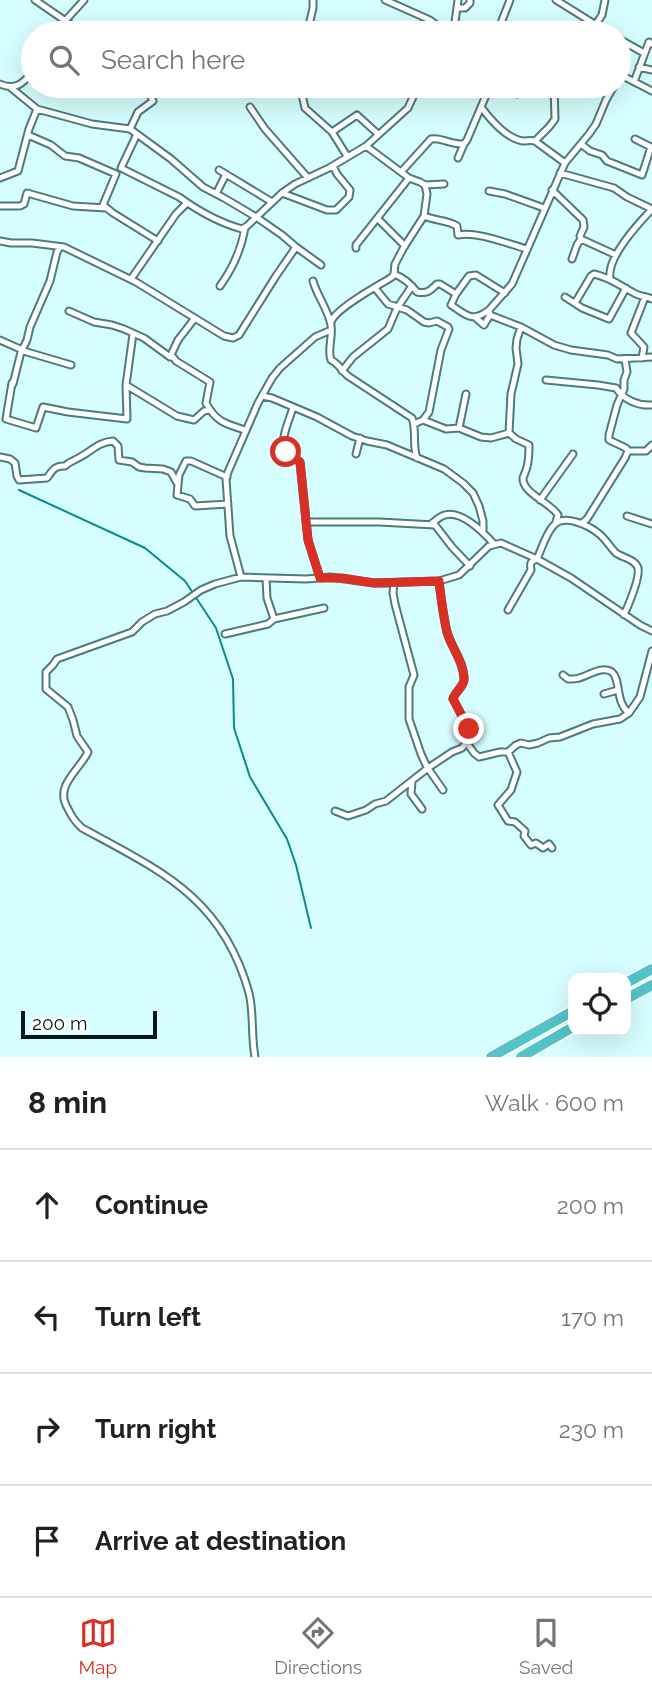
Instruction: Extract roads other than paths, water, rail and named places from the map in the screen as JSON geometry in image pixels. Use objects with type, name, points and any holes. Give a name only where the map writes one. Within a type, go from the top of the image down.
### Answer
[{"type":"highway","points":[[631,980],[652,969]]},
{"type":"highway","points":[[631,996],[652,985]]},
{"type":"highway","points":[[491,1057],[568,1014]]},
{"type":"highway","points":[[521,1057],[568,1030]]},
{"type":"street","points":[[35,0],[65,21],[84,0]]},
{"type":"street","points":[[310,21],[313,0]]},
{"type":"street","points":[[385,0],[407,7],[431,21]]},
{"type":"street","points":[[456,21],[458,0]]},
{"type":"street","points":[[458,8],[465,8],[470,0]]},
{"type":"street","points":[[502,21],[510,0]]},
{"type":"street","points":[[556,0],[588,21]]},
{"type":"street","points":[[598,21],[605,0]]},
{"type":"street","points":[[635,82],[644,53],[649,42],[652,44]]},
{"type":"street","points":[[631,45],[644,53]]},
{"type":"street","points":[[639,67],[652,70]]},
{"type":"street","points":[[631,80],[650,89],[652,80]]},
{"type":"street","points":[[10,87],[21,82]]},
{"type":"street","points":[[0,84],[10,87],[21,96]]},
{"type":"street","points":[[24,98],[37,109],[92,124],[131,129],[198,183],[256,217],[321,265]]},
{"type":"street","points":[[131,129],[138,113],[153,101],[152,98]]},
{"type":"street","points":[[303,98],[305,108],[332,132],[347,156]]},
{"type":"street","points":[[220,286],[237,259],[243,230],[256,217],[295,184],[366,146],[408,108],[413,98]]},
{"type":"street","points":[[458,158],[485,98]]},
{"type":"street","points":[[535,141],[555,119],[554,98]]},
{"type":"street","points":[[505,293],[476,275],[469,276],[451,305],[470,317],[480,317],[490,312],[505,293],[512,284],[565,163],[596,124],[607,98]]},
{"type":"street","points":[[250,107],[265,129],[308,178]]},
{"type":"street","points":[[481,107],[495,126],[523,141],[535,141],[565,163]]},
{"type":"street","points":[[0,178],[18,172],[37,109]]},
{"type":"street","points":[[332,132],[357,115],[378,134]]},
{"type":"street","points":[[137,134],[121,168],[243,230]]},
{"type":"street","points":[[28,135],[51,145],[65,156],[79,158],[116,174],[103,205],[158,242]]},
{"type":"street","points":[[401,172],[431,139],[464,144]]},
{"type":"street","points":[[581,144],[602,155],[607,161],[642,174],[651,148],[635,139]]},
{"type":"street","points":[[366,146],[409,178],[425,185],[444,184]]},
{"type":"street","points":[[282,193],[327,210],[336,209],[349,197],[350,190],[333,166]]},
{"type":"street","points":[[219,170],[272,202]]},
{"type":"street","points":[[560,173],[614,188],[652,209],[616,255],[609,272],[610,278]]},
{"type":"street","points":[[216,194],[226,174]]},
{"type":"street","points":[[356,248],[409,178]]},
{"type":"street","points":[[417,458],[414,451],[412,418],[342,371],[329,355],[333,338],[332,317],[394,274],[395,264],[424,216],[427,194],[425,185]]},
{"type":"street","points":[[552,190],[583,220],[584,227],[580,236],[582,239]]},
{"type":"street","points":[[489,191],[544,208]]},
{"type":"street","points":[[0,205],[20,206],[24,204],[27,193],[73,206],[109,208]]},
{"type":"street","points":[[131,279],[176,214],[187,203]]},
{"type":"street","points":[[424,216],[434,221],[454,224],[457,226],[458,235],[466,233],[527,249]]},
{"type":"street","points":[[378,219],[405,246]]},
{"type":"street","points":[[582,239],[616,255]]},
{"type":"street","points":[[572,259],[582,239]]},
{"type":"street","points":[[0,241],[64,247],[131,279],[224,336],[233,338],[237,337],[296,247]]},
{"type":"street","points":[[57,248],[50,281],[30,327],[12,383],[6,419],[36,428],[43,407],[127,419],[126,385],[133,334]]},
{"type":"street","points":[[394,274],[417,292],[429,292],[440,284],[456,294]]},
{"type":"street","points":[[575,303],[592,275],[610,278],[652,299]]},
{"type":"street","points":[[313,281],[331,322]]},
{"type":"street","points":[[342,371],[353,357],[388,329],[397,308],[412,286]]},
{"type":"street","points":[[375,288],[388,304],[407,310],[424,322],[437,321],[449,329],[441,350],[429,412],[424,420],[414,424]]},
{"type":"street","points":[[565,297],[609,319],[626,288]]},
{"type":"street","points":[[642,358],[644,347],[631,332],[645,297]]},
{"type":"street","points":[[69,311],[144,338],[173,357],[210,382],[205,403],[209,410],[221,422],[246,430]]},
{"type":"street","points":[[490,312],[554,345],[625,359],[652,357]]},
{"type":"street","points":[[170,357],[178,340],[195,318]]},
{"type":"street","points":[[509,433],[511,394],[518,364],[517,339],[522,327]]},
{"type":"street","points":[[241,577],[230,536],[227,477],[265,388],[280,368],[315,337],[331,330]]},
{"type":"street","points":[[0,340],[71,365]]},
{"type":"street","points":[[625,359],[627,372],[609,435],[611,442],[628,451],[646,451],[652,444]]},
{"type":"street","points":[[546,380],[616,388],[621,397],[639,405],[652,405]]},
{"type":"street","points":[[126,385],[177,416],[194,420],[209,410]]},
{"type":"street","points":[[459,428],[466,394]]},
{"type":"street","points":[[262,396],[272,398],[295,411],[317,417],[360,439],[387,445],[444,469],[463,482],[473,494],[483,531]]},
{"type":"street","points":[[295,411],[286,428],[285,449],[300,462],[308,540],[320,578]]},
{"type":"street","points":[[424,420],[446,429],[459,428],[481,437],[491,438],[509,433]]},
{"type":"street","points":[[508,610],[558,515],[554,508],[540,500],[524,484],[529,444],[509,433]]},
{"type":"street","points":[[356,454],[360,439]]},
{"type":"street","points":[[0,457],[15,463],[19,480],[37,480],[47,478],[55,467],[65,466],[101,443],[113,441],[118,446],[119,460],[132,462],[139,467],[171,472],[177,484]]},
{"type":"street","points":[[582,523],[611,482],[628,451]]},
{"type":"street","points":[[540,500],[573,454]]},
{"type":"street","points":[[227,477],[186,461],[178,475],[177,495],[190,499],[195,506],[228,504]]},
{"type":"street","points":[[431,524],[442,516],[457,515],[483,531],[494,544]]},
{"type":"street","points":[[627,516],[652,524]]},
{"type":"street","points":[[556,522],[568,520],[582,523],[598,533],[619,555],[632,561],[638,568],[624,615]]},
{"type":"street","points":[[306,522],[431,524],[437,526],[470,566]]},
{"type":"street","points":[[255,1057],[250,996],[240,964],[222,931],[191,894],[159,870],[82,828],[73,820],[62,797],[64,788],[89,752],[76,736],[68,707],[46,689],[46,672],[57,659],[132,632],[155,614],[167,611],[201,590],[241,577],[342,578],[374,583],[439,581],[459,575],[489,546],[501,543],[571,578],[652,631]]},
{"type":"street","points":[[266,578],[267,598],[274,619]]},
{"type":"street","points":[[335,811],[348,816],[386,801],[428,768],[467,743],[469,729],[453,699],[464,680],[457,652],[448,636],[439,581]]},
{"type":"street","points":[[394,583],[395,604],[414,676],[409,687],[409,719],[421,754],[443,790]]},
{"type":"street","points":[[225,634],[324,608]]},
{"type":"street","points":[[467,743],[479,757],[508,752],[521,743],[538,743],[593,724],[620,719],[629,713],[640,697],[652,651]]},
{"type":"street","points":[[563,675],[568,679],[606,670],[612,672],[621,705],[629,713]]},
{"type":"street","points":[[604,694],[618,690]]},
{"type":"street","points":[[508,752],[517,772],[511,790],[498,805],[508,821],[515,822],[525,831],[524,836],[531,845],[536,843],[543,848],[548,844],[552,848]]},
{"type":"street","points":[[412,781],[411,794],[422,809]]},
{"type":"waterway","points":[[19,490],[145,548],[185,581],[216,628],[233,679],[234,728],[250,777],[287,839],[311,928]]}]
